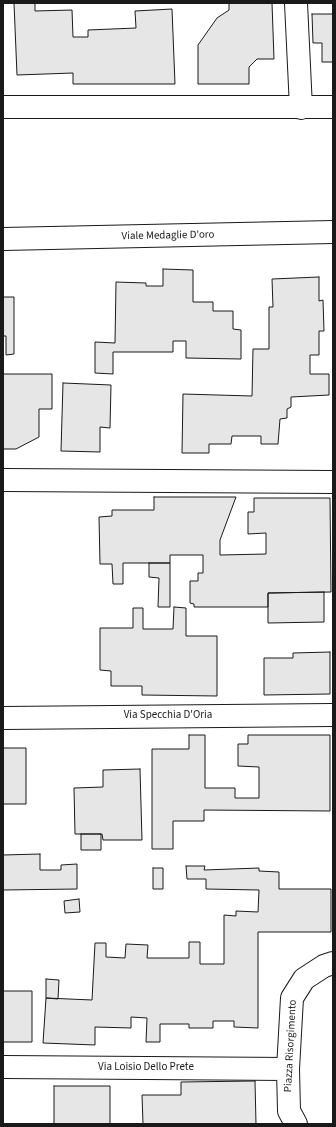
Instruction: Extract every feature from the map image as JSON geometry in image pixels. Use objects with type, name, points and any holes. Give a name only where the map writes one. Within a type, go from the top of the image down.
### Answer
[{"type":"street","points":[[296,3],[301,108]]},
{"type":"street","points":[[3,107],[333,107]]},
{"type":"street","name":"Viale Medaglie D'oro","points":[[3,239],[333,232]]},
{"type":"street","points":[[3,480],[333,482]]},
{"type":"street","name":"Via Specchia D'Oria","points":[[3,718],[333,715]]},
{"type":"street","name":"Piazza Risorgimento","points":[[296,1124],[289,1111],[288,1069],[292,998],[304,979],[324,966],[333,963]]},
{"type":"street","name":"Via Loisio Dello Prete","points":[[3,1067],[288,1069]]},
{"type":"building","points":[[14,3],[35,3],[35,11],[72,10],[73,37],[88,37],[88,30],[136,28],[135,11],[172,9],[175,84],[73,84],[73,73],[17,75]]},
{"type":"building","points":[[229,3],[272,3],[274,59],[257,59],[249,67],[249,84],[198,84],[198,45],[217,18],[229,10]]},
{"type":"building","points":[[312,14],[333,14],[333,62],[322,62],[322,43],[313,43]]},
{"type":"building","points":[[163,269],[193,270],[193,302],[213,302],[213,311],[233,311],[233,329],[241,330],[241,359],[186,358],[186,341],[173,341],[173,352],[113,352],[113,374],[95,373],[95,342],[115,343],[116,282],[146,283],[146,286],[163,286]]},
{"type":"building","points":[[319,277],[319,301],[323,300],[324,331],[319,331],[319,355],[310,355],[310,374],[329,374],[329,395],[291,397],[291,407],[287,409],[287,418],[280,419],[278,444],[261,444],[261,436],[232,436],[231,444],[209,444],[209,453],[182,453],[183,394],[252,396],[253,349],[269,349],[269,307],[273,307],[272,279]]},
{"type":"building","points":[[3,297],[14,297],[14,354],[6,355],[6,336],[3,336]]},
{"type":"building","points":[[3,374],[52,374],[52,409],[39,409],[39,437],[16,449],[3,449]]},
{"type":"building","points":[[63,383],[111,385],[110,428],[100,427],[100,452],[61,451]]},
{"type":"building","points":[[154,497],[236,497],[220,540],[220,555],[266,554],[266,533],[248,534],[248,512],[254,512],[254,498],[330,498],[331,592],[268,593],[268,607],[194,607],[194,604],[190,603],[190,581],[198,581],[198,573],[203,573],[203,555],[170,555],[170,563],[123,563],[123,584],[113,584],[112,564],[100,564],[99,517],[112,516],[112,510],[154,510]]},
{"type":"building","points":[[149,563],[170,563],[170,607],[158,607],[159,578],[149,577]]},
{"type":"building","points":[[324,592],[324,622],[268,623],[268,593]]},
{"type":"building","points":[[174,607],[186,608],[186,636],[217,636],[217,696],[142,695],[142,686],[111,686],[111,671],[100,670],[100,628],[133,628],[133,608],[143,608],[143,629],[173,629]]},
{"type":"building","points":[[330,652],[330,694],[264,695],[264,658],[293,658],[293,653]]},
{"type":"building","points":[[189,735],[205,735],[205,788],[235,788],[235,798],[259,798],[259,767],[238,766],[238,744],[248,744],[248,735],[330,735],[330,811],[204,810],[204,821],[173,821],[173,849],[152,849],[152,749],[189,749]]},
{"type":"building","points":[[3,748],[26,748],[26,804],[3,804]]},
{"type":"building","points":[[140,769],[142,840],[103,840],[102,834],[75,834],[74,788],[103,787],[103,770]]},
{"type":"building","points":[[81,834],[101,834],[101,850],[81,850]]},
{"type":"building","points":[[40,854],[40,870],[61,870],[61,865],[77,864],[77,889],[3,890],[3,855]]},
{"type":"building","points":[[186,866],[205,866],[204,870],[259,868],[259,871],[279,872],[279,889],[331,889],[331,932],[258,932],[258,1028],[234,1027],[234,1021],[213,1021],[213,1028],[189,1028],[189,1024],[160,1024],[160,1042],[146,1042],[147,1018],[131,1017],[131,1028],[95,1027],[95,1045],[43,1043],[46,998],[92,1000],[95,943],[106,943],[106,957],[125,958],[126,944],[148,945],[147,958],[189,958],[189,942],[200,942],[200,964],[224,964],[224,915],[236,916],[236,911],[258,912],[259,890],[206,889],[206,879],[187,879]]},
{"type":"building","points":[[153,868],[163,868],[163,889],[153,889]]},
{"type":"building","points":[[79,899],[80,912],[65,913],[64,901]]},
{"type":"building","points":[[46,979],[59,980],[58,999],[46,998]]},
{"type":"building","points":[[3,991],[32,991],[32,1042],[3,1042]]},
{"type":"building","points":[[255,1081],[256,1124],[143,1124],[142,1095],[181,1095],[181,1082]]},
{"type":"building","points":[[54,1086],[110,1086],[110,1124],[54,1124]]}]
